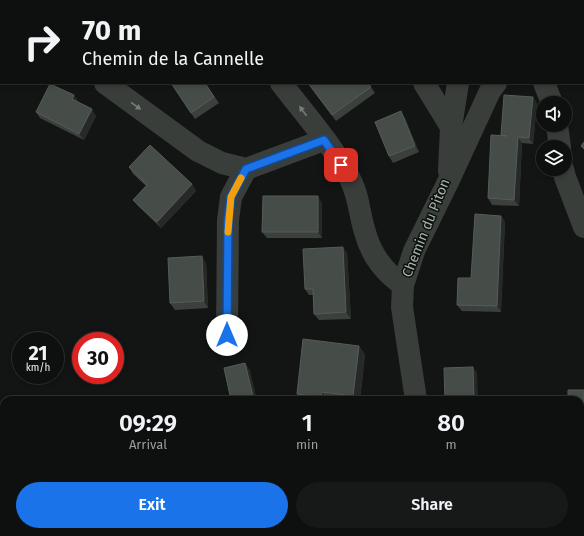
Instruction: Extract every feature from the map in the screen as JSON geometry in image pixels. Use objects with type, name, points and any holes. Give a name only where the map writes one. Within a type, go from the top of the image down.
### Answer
[{"type":"street","points":[[106,84],[198,151],[222,163],[246,169],[324,140]]},
{"type":"street","points":[[282,84],[324,140],[350,178],[359,203],[365,232],[377,261],[390,277],[403,285]]},
{"type":"street","points":[[425,84],[451,127]]},
{"type":"street","name":"Chemin du Piton","points":[[415,396],[402,307],[403,285],[414,251],[448,182],[451,127],[458,84]]},
{"type":"street","points":[[448,182],[490,91],[495,84]]},
{"type":"street","points":[[544,84],[549,96]]},
{"type":"street","points":[[227,335],[228,220],[231,197],[246,169]]},
{"type":"street","points":[[565,176],[584,227]]},
{"type":"building","points":[[50,84],[74,95],[72,99],[92,109],[79,134],[36,112]]},
{"type":"building","points":[[172,84],[206,84],[214,97],[191,113]]},
{"type":"building","points":[[309,84],[369,84],[371,87],[332,115]]},
{"type":"building","points":[[504,95],[533,97],[529,138],[518,137],[514,200],[488,198],[491,135],[507,136],[501,135]]},
{"type":"building","points":[[401,111],[415,146],[389,156],[375,122]]},
{"type":"building","points":[[584,142],[584,149],[581,146]]},
{"type":"building","points":[[150,145],[192,184],[157,222],[133,200],[147,185],[129,167]]},
{"type":"building","points":[[263,196],[318,196],[318,232],[262,232]]},
{"type":"building","points":[[475,214],[501,216],[497,306],[457,305],[458,278],[471,278]]},
{"type":"building","points":[[343,247],[346,312],[314,314],[313,289],[305,289],[303,249]]},
{"type":"building","points":[[202,256],[204,301],[170,303],[168,258]]},
{"type":"building","points":[[303,339],[359,346],[353,396],[322,392],[321,396],[297,394]]},
{"type":"building","points":[[245,363],[253,396],[230,396],[224,368]]},
{"type":"building","points":[[473,367],[474,396],[445,396],[444,368]]},
{"type":"building","points":[[568,390],[584,390],[584,396],[568,396]]},
{"type":"slow traffic","points":[[228,232],[231,197],[241,178]]},
{"type":"route","points":[[227,335],[228,220],[231,197],[246,169],[324,140],[341,165]]}]
